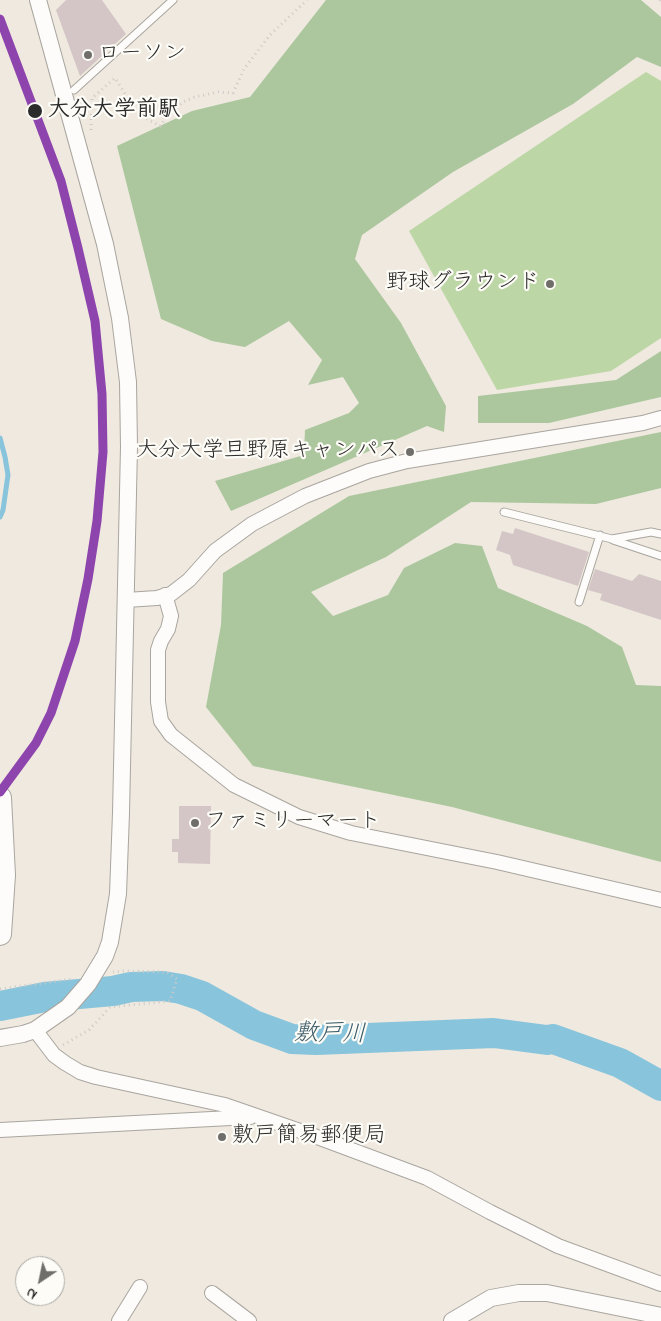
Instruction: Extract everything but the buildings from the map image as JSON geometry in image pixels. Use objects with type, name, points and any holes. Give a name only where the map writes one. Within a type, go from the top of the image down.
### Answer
[{"type":"highway","points":[[0,798],[4,875],[0,934]]},
{"type":"street","points":[[0,1038],[35,1030],[68,1007],[82,981],[105,956],[110,942],[118,894],[126,600],[128,382],[120,318],[105,244],[38,0]]},
{"type":"street","points":[[126,600],[157,598],[177,590],[189,580],[215,551],[252,524],[305,496],[369,471],[417,460],[643,423],[661,418]]},
{"type":"street","points":[[165,595],[171,616],[168,629],[158,650],[158,702],[161,721],[171,735],[234,785],[299,818],[351,833],[498,862],[661,900]]},
{"type":"street","points":[[35,1030],[51,1051],[65,1063],[80,1072],[188,1096],[260,1116],[427,1178],[558,1246],[661,1284]]},
{"type":"street","points":[[0,1130],[260,1116]]},
{"type":"street","points":[[119,1321],[140,1287]]},
{"type":"street","points":[[212,1293],[249,1321]]},
{"type":"street","points":[[452,1321],[491,1298],[519,1293],[547,1293],[661,1316]]},
{"type":"lane","points":[[74,90],[173,0]]},
{"type":"lane","points":[[504,512],[600,535],[661,556]]},
{"type":"lane","points":[[612,540],[651,532],[661,534]]},
{"type":"lane","points":[[579,602],[600,535]]},
{"type":"path","points":[[92,132],[92,98],[115,78],[138,114],[160,126],[183,102],[218,92],[233,93],[244,69],[270,35],[307,0]]},
{"type":"path","points":[[51,1051],[89,1030],[110,1007],[170,1001],[177,978],[167,972],[123,971],[112,973]]},
{"type":"path","points":[[0,989],[82,981]]},
{"type":"green space","points":[[326,0],[641,0],[661,17],[661,67],[637,57],[573,104],[453,172],[362,235],[355,259],[401,323],[446,406],[444,432],[427,426],[231,511],[215,481],[304,455],[305,430],[349,413],[359,403],[343,377],[308,385],[322,360],[289,321],[245,347],[212,341],[161,319],[117,146],[192,111],[250,97]]},
{"type":"green space","name":"野球グラウンド","points":[[646,72],[661,81],[661,338],[611,371],[497,390],[409,231]]},
{"type":"green space","points":[[661,351],[661,397],[549,423],[478,423],[478,396],[616,380]]},
{"type":"green space","points":[[661,432],[661,488],[596,504],[471,502],[386,557],[311,592],[333,616],[388,595],[404,568],[455,543],[482,546],[498,588],[587,626],[622,647],[636,685],[661,686],[661,862],[452,807],[253,766],[206,707],[221,625],[223,573],[349,496]]},
{"type":"waterway","points":[[0,438],[8,475],[3,510],[0,517]]},
{"type":"waterway","name":"敷戸川","points":[[0,1006],[45,997],[113,991],[131,987],[163,986],[181,989],[202,996],[254,1025],[292,1039],[316,1040],[494,1033],[547,1040],[553,1039],[620,1063],[661,1086]]},
{"type":"transit line","points":[[0,19],[61,181],[78,248],[95,321],[102,394],[103,452],[97,521],[88,579],[75,641],[51,713],[36,743],[0,792]]},
{"type":"place","name":"ローソン","points":[[88,55]]},
{"type":"place","name":"大分大学前駅","points":[[35,111]]},
{"type":"place","name":"野球グラウンド","points":[[550,284]]},
{"type":"place","name":"大分大学旦野原キャンパス","points":[[410,452]]},
{"type":"place","name":"ファミリーマート","points":[[195,823]]},
{"type":"place","name":"敷戸簡易郵便局","points":[[222,1137]]}]
